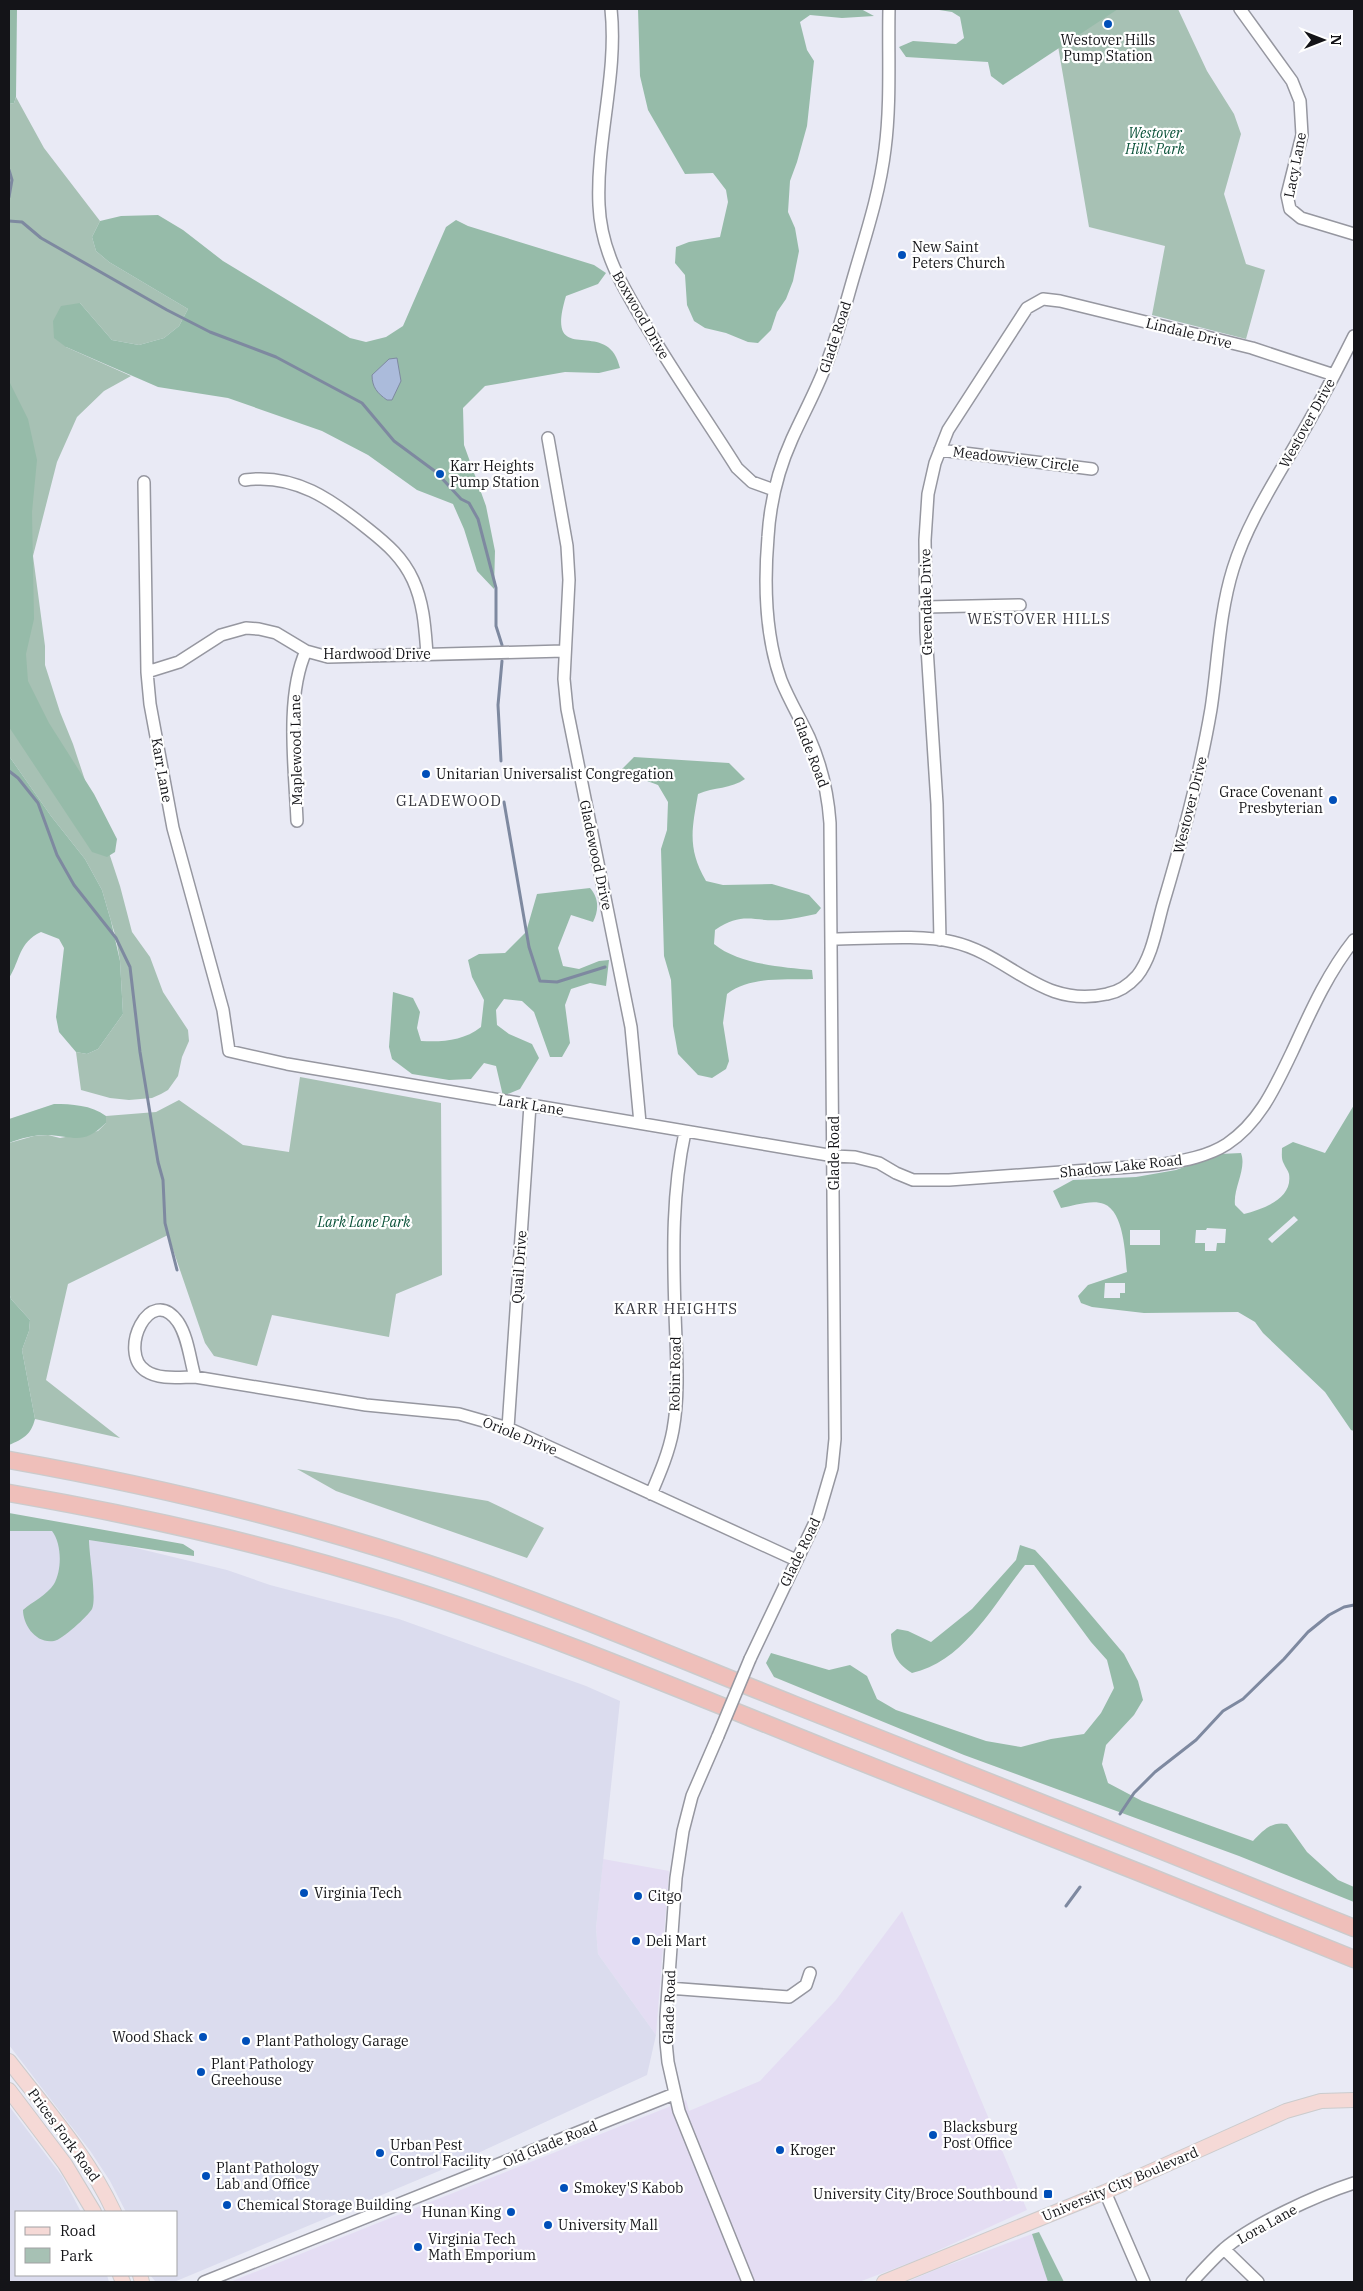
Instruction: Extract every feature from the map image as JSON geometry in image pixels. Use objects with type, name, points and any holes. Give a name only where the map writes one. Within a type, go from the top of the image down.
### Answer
[{"type":"highway","points":[[9,1460],[107,1478],[244,1510],[383,1549],[475,1580],[613,1632],[1354,1928]]},
{"type":"highway","points":[[9,1492],[133,1516],[258,1545],[399,1586],[484,1614],[625,1667],[1354,1959]]},
{"type":"main road","name":"Prices Fork Road","points":[[9,2061],[77,2149],[113,2211]]},
{"type":"main road","name":"Prices Fork Road","points":[[9,2090],[65,2164],[93,2211]]},
{"type":"main road","name":"University City Boulevard","points":[[886,2282],[1105,2192],[1295,2108],[1321,2101],[1354,2100]]},
{"type":"street","name":"Boxwood Drive","points":[[610,9],[609,69],[601,137],[599,183],[600,223],[610,259],[622,286],[736,468],[752,482],[774,490]]},
{"type":"street","name":"Glade Road","points":[[748,2282],[687,2136],[674,2094],[666,2042],[668,1988],[676,1878],[683,1831],[696,1787],[750,1659],[796,1560],[812,1531],[832,1468],[835,1439],[830,823],[826,792],[810,740],[782,680],[769,630],[766,591],[767,539],[774,490],[792,438],[821,382],[841,323],[876,202],[886,137],[889,9]]},
{"type":"street","name":"Lacy Lane","points":[[1240,9],[1284,69],[1299,98],[1302,135],[1287,196],[1290,209],[1301,218],[1354,234]]},
{"type":"street","name":"Lindale Drive","points":[[1041,300],[1060,301],[1252,348],[1334,375]]},
{"type":"street","name":"Greendale Drive","points":[[940,940],[938,812],[925,607],[927,507],[931,481],[940,450],[961,409],[1027,308],[1041,300]]},
{"type":"street","name":"Westover Drive","points":[[832,940],[940,940],[969,946],[1035,985],[1065,995],[1083,997],[1108,994],[1128,985],[1137,976],[1150,947],[1195,791],[1211,708],[1227,594],[1233,570],[1261,507],[1354,336]]},
{"type":"street","name":"Gladewood Drive","points":[[548,438],[567,546],[569,580],[564,651],[567,709],[631,1027],[640,1123]]},
{"type":"street","name":"Meadowview Circle","points":[[940,450],[1092,469]]},
{"type":"street","points":[[245,480],[283,481],[313,490],[334,502],[392,548],[408,571],[420,597],[427,654]]},
{"type":"street","name":"Karr Lane","points":[[144,482],[147,672],[150,704],[173,828],[223,1010],[229,1051]]},
{"type":"street","points":[[925,607],[1020,605]]},
{"type":"street","name":"Hardwood Drive","points":[[147,672],[179,662],[221,635],[246,628],[276,633],[306,651],[328,657],[564,651]]},
{"type":"street","name":"Maplewood Lane","points":[[297,821],[294,701],[296,680],[306,651]]},
{"type":"street","name":"Shadow Lake Road","points":[[834,1156],[855,1157],[879,1163],[896,1174],[913,1180],[949,1180],[1158,1165],[1190,1159],[1226,1145],[1250,1125],[1268,1100],[1326,980],[1354,940]]},
{"type":"street","name":"Lark Lane","points":[[229,1051],[287,1064],[834,1156]]},
{"type":"street","name":"Quail Drive","points":[[508,1428],[530,1105]]},
{"type":"street","name":"Robin Road","points":[[651,1494],[669,1447],[676,1409],[677,1356],[673,1220],[678,1170],[685,1132]]},
{"type":"street","name":"Oriole Drive","points":[[195,1377],[182,1330],[171,1314],[161,1311],[153,1312],[143,1318],[138,1328],[135,1351],[137,1362],[141,1368],[150,1374],[167,1377],[195,1377],[366,1405],[459,1414],[508,1428],[796,1560]]},
{"type":"street","points":[[668,1988],[789,1997],[806,1985],[810,1973]]},
{"type":"street","name":"Old Glade Road","points":[[204,2282],[674,2094]]},
{"type":"street","name":"Lora Lane","points":[[1192,2282],[1224,2249],[1250,2230],[1354,2183]]},
{"type":"street","points":[[1105,2192],[1144,2282]]},
{"type":"street","points":[[1224,2249],[1258,2282]]},
{"type":"shaded area","name":"Virginia Tech","points":[[9,1527],[52,1531],[136,1548],[227,1570],[270,1585],[399,1619],[586,1686],[620,1701],[596,1928],[598,1954],[656,2035],[647,2075],[439,2171],[174,2282],[155,2281],[151,2276],[178,2276],[178,2211],[125,2211],[110,2181],[91,2152],[9,2045]]},
{"type":"shaded area","points":[[603,1859],[669,1871],[656,2035],[598,1954],[596,1928]]},
{"type":"shaded area","points":[[902,1911],[1027,2210],[917,2260],[859,2282],[230,2282],[686,2100],[689,2111],[760,2081],[836,2000]]},
{"type":"shaded area","points":[[9,2106],[62,2176],[80,2211],[15,2211],[15,2276],[107,2276],[109,2282],[9,2282]]},
{"type":"shaded area","points":[[1032,2234],[1048,2282],[907,2282],[935,2270]]},
{"type":"green space","points":[[9,9],[17,9],[16,97],[14,103],[9,104]]},
{"type":"green space","points":[[638,9],[861,9],[874,16],[842,18],[810,15],[800,22],[807,50],[814,61],[807,126],[790,181],[788,212],[795,228],[799,251],[793,281],[786,299],[777,312],[771,330],[758,343],[748,342],[726,333],[705,328],[694,321],[687,305],[685,275],[675,263],[676,247],[689,242],[720,237],[728,202],[726,190],[713,173],[685,174],[648,110],[640,76]]},
{"type":"green space","points":[[933,9],[1118,9],[1003,85],[991,76],[988,62],[906,57],[899,47],[913,41],[956,44],[964,38],[960,17],[952,12]]},
{"type":"green space","name":"Westover Hills Park","points":[[962,9],[1178,9],[1207,71],[1234,114],[1241,134],[1224,194],[1246,264],[1265,270],[1246,339],[1152,315],[1165,246],[1089,227],[1058,46]]},
{"type":"green space","points":[[16,97],[44,148],[100,221],[92,237],[96,251],[109,262],[188,309],[179,326],[164,338],[139,345],[112,340],[80,303],[66,347],[131,376],[104,391],[77,417],[57,462],[33,556],[45,646],[45,665],[60,712],[73,744],[120,886],[132,932],[150,957],[163,992],[188,1030],[189,1041],[182,1057],[178,1076],[168,1090],[152,1098],[129,1100],[110,1098],[81,1090],[76,1052],[87,1054],[98,1049],[123,1014],[120,961],[116,938],[102,890],[85,859],[51,816],[9,756],[9,104],[14,103]]},
{"type":"green space","points":[[158,215],[183,230],[223,261],[350,338],[366,342],[386,337],[403,326],[446,227],[456,220],[468,226],[594,265],[606,273],[598,284],[566,296],[561,319],[563,332],[570,338],[603,344],[613,352],[620,368],[599,373],[565,372],[485,386],[463,408],[464,445],[486,506],[495,551],[494,589],[477,571],[464,529],[453,504],[417,490],[368,455],[322,431],[228,398],[158,387],[66,347],[54,338],[53,321],[61,306],[80,303],[112,340],[139,345],[164,338],[179,326],[188,309],[109,262],[96,251],[92,237],[100,221],[121,216]]},
{"type":"green space","points":[[9,381],[28,419],[37,460],[32,512],[34,619],[26,654],[28,681],[49,723],[94,794],[117,839],[115,852],[107,857],[92,852],[9,727]]},
{"type":"green space","points":[[9,756],[51,816],[85,859],[102,890],[111,921],[120,961],[123,1014],[98,1049],[87,1054],[76,1052],[59,1032],[56,1017],[64,948],[59,939],[41,932],[34,936],[24,946],[9,978]]},
{"type":"green space","points":[[634,757],[729,763],[745,779],[734,785],[698,794],[693,838],[696,858],[706,881],[723,885],[772,884],[809,895],[821,908],[816,914],[786,920],[741,919],[725,924],[715,930],[714,944],[724,951],[760,963],[812,970],[813,979],[768,980],[746,984],[727,994],[723,1023],[729,1061],[726,1069],[712,1078],[698,1075],[678,1054],[673,1026],[671,980],[664,956],[661,849],[667,830],[668,802],[658,785],[620,771]]},
{"type":"green space","points":[[590,888],[597,904],[593,922],[571,915],[558,948],[563,966],[579,969],[599,961],[609,960],[606,986],[590,983],[571,989],[565,1005],[570,1043],[562,1057],[550,1057],[534,1012],[522,1001],[504,999],[496,1010],[497,1025],[509,1034],[532,1044],[539,1058],[520,1089],[503,1096],[496,1066],[484,1063],[471,1079],[449,1080],[412,1074],[392,1059],[389,1047],[393,992],[413,998],[420,1012],[417,1028],[421,1041],[452,1040],[474,1032],[481,1027],[484,1000],[472,977],[468,960],[479,954],[505,953],[526,932],[537,894]]},
{"type":"green space","name":"Lark Lane Park","points":[[300,1077],[441,1103],[442,1275],[396,1294],[389,1337],[272,1315],[257,1366],[214,1356],[205,1343],[168,1235],[68,1284],[46,1380],[120,1438],[35,1419],[22,1350],[29,1331],[30,1320],[11,1299],[9,1292],[9,1143],[34,1136],[48,1135],[60,1138],[98,1131],[106,1123],[106,1116],[156,1112],[179,1100],[243,1145],[289,1152]]},
{"type":"green space","points":[[54,1104],[94,1109],[106,1116],[106,1123],[91,1135],[84,1137],[72,1138],[42,1135],[9,1143],[9,1119]]},
{"type":"green space","points":[[1354,1105],[1354,1431],[1351,1430],[1325,1392],[1263,1333],[1255,1322],[1238,1312],[1144,1313],[1092,1307],[1081,1303],[1078,1296],[1088,1285],[1127,1272],[1120,1224],[1111,1208],[1104,1204],[1088,1203],[1061,1208],[1053,1191],[1073,1180],[1136,1177],[1176,1170],[1220,1154],[1241,1153],[1242,1165],[1235,1205],[1244,1214],[1275,1202],[1286,1190],[1289,1183],[1289,1174],[1282,1160],[1282,1148],[1293,1142],[1325,1153]],"holes":[[[1294,1216],[1298,1220],[1272,1243],[1268,1239]],[[1207,1228],[1226,1229],[1225,1243],[1217,1243],[1216,1251],[1205,1251],[1205,1243],[1195,1243],[1196,1230],[1206,1230]],[[1130,1230],[1160,1230],[1160,1245],[1130,1245]],[[1105,1283],[1125,1283],[1125,1293],[1120,1293],[1120,1298],[1104,1298]]]},
{"type":"green space","points":[[9,1292],[11,1299],[30,1320],[29,1331],[22,1350],[35,1419],[26,1436],[9,1445]]},
{"type":"green space","points":[[297,1469],[488,1501],[544,1528],[527,1558],[336,1491]]},
{"type":"green space","points":[[9,1513],[183,1544],[194,1551],[194,1556],[89,1540],[93,1586],[92,1609],[63,1637],[54,1641],[42,1640],[28,1627],[23,1610],[54,1584],[60,1565],[58,1543],[52,1531],[9,1531]]},
{"type":"green space","points":[[1020,1545],[1035,1550],[1047,1563],[1124,1654],[1138,1681],[1143,1700],[1134,1715],[1106,1745],[1102,1764],[1108,1783],[1142,1801],[1253,1841],[1272,1825],[1287,1824],[1307,1852],[1338,1880],[1354,1887],[1354,1902],[1239,1856],[964,1755],[774,1677],[766,1663],[771,1653],[829,1670],[850,1665],[867,1676],[877,1699],[896,1710],[986,1741],[1021,1747],[1051,1739],[1084,1734],[1101,1713],[1114,1688],[1107,1660],[1091,1642],[1034,1565],[1025,1565],[976,1630],[947,1657],[931,1667],[912,1673],[898,1661],[892,1647],[891,1634],[897,1629],[908,1631],[931,1642],[972,1609],[1016,1560]]},
{"type":"green space","points":[[1039,2232],[1064,2282],[1048,2282],[1032,2234]]},
{"type":"water","points":[[397,358],[401,381],[392,400],[387,400],[376,389],[372,375],[389,359]]},
{"type":"waterway","points":[[9,170],[12,180],[9,197]]},
{"type":"waterway","points":[[9,221],[22,222],[41,238],[167,310],[210,332],[276,357],[362,403],[394,441],[436,472],[461,499],[469,503],[478,519],[496,588],[496,626],[502,645]]},
{"type":"waterway","points":[[501,761],[498,705],[502,661]]},
{"type":"waterway","points":[[9,771],[18,778],[38,803],[57,855],[74,885],[116,938],[130,967],[140,1052],[158,1162],[163,1180],[165,1223],[177,1270]]},
{"type":"waterway","points":[[504,802],[529,947],[540,981],[557,982],[605,967]]},
{"type":"waterway","points":[[1120,1814],[1134,1793],[1155,1772],[1196,1740],[1223,1711],[1243,1699],[1284,1659],[1308,1632],[1329,1615],[1344,1607],[1354,1605]]},
{"type":"waterway","points":[[1066,1906],[1080,1887]]},
{"type":"place","name":"Westover Hills Pump Station","points":[[1108,24]]},
{"type":"place","name":"New Saint Peters Church","points":[[902,255]]},
{"type":"place","name":"Karr Heights Pump Station","points":[[440,474]]},
{"type":"place","name":"Unitarian Universalist Congregation","points":[[426,774]]},
{"type":"place","name":"Grace Covenant Presbyterian","points":[[1333,800]]},
{"type":"place","name":"Virginia Tech","points":[[304,1893]]},
{"type":"place","name":"Citgo","points":[[638,1896]]},
{"type":"place","name":"Deli Mart","points":[[636,1941]]},
{"type":"place","name":"Wood Shack","points":[[203,2037]]},
{"type":"place","name":"Plant Pathology Garage","points":[[246,2041]]},
{"type":"place","name":"Plant Pathology Greehouse","points":[[201,2072]]},
{"type":"place","name":"Blacksburg Post Office","points":[[933,2135]]},
{"type":"place","name":"Kroger","points":[[780,2150]]},
{"type":"place","name":"Urban Pest Control Facility","points":[[380,2153]]},
{"type":"place","name":"Plant Pathology Lab and Office","points":[[206,2176]]},
{"type":"place","name":"Smokey'S Kabob","points":[[564,2188]]},
{"type":"place","name":"University City/Broce Southbound","points":[[1048,2194]]},
{"type":"place","name":"Chemical Storage Building","points":[[227,2205]]},
{"type":"place","name":"Hunan King","points":[[511,2212]]},
{"type":"place","name":"University Mall","points":[[548,2225]]},
{"type":"place","name":"Virginia Tech Math Emporium","points":[[418,2247]]},
{"type":"district","name":"WESTOVER HILLS","points":[[1039,618]]},
{"type":"district","name":"GLADEWOOD","points":[[449,800]]},
{"type":"district","name":"KARR HEIGHTS","points":[[676,1308]]}]
